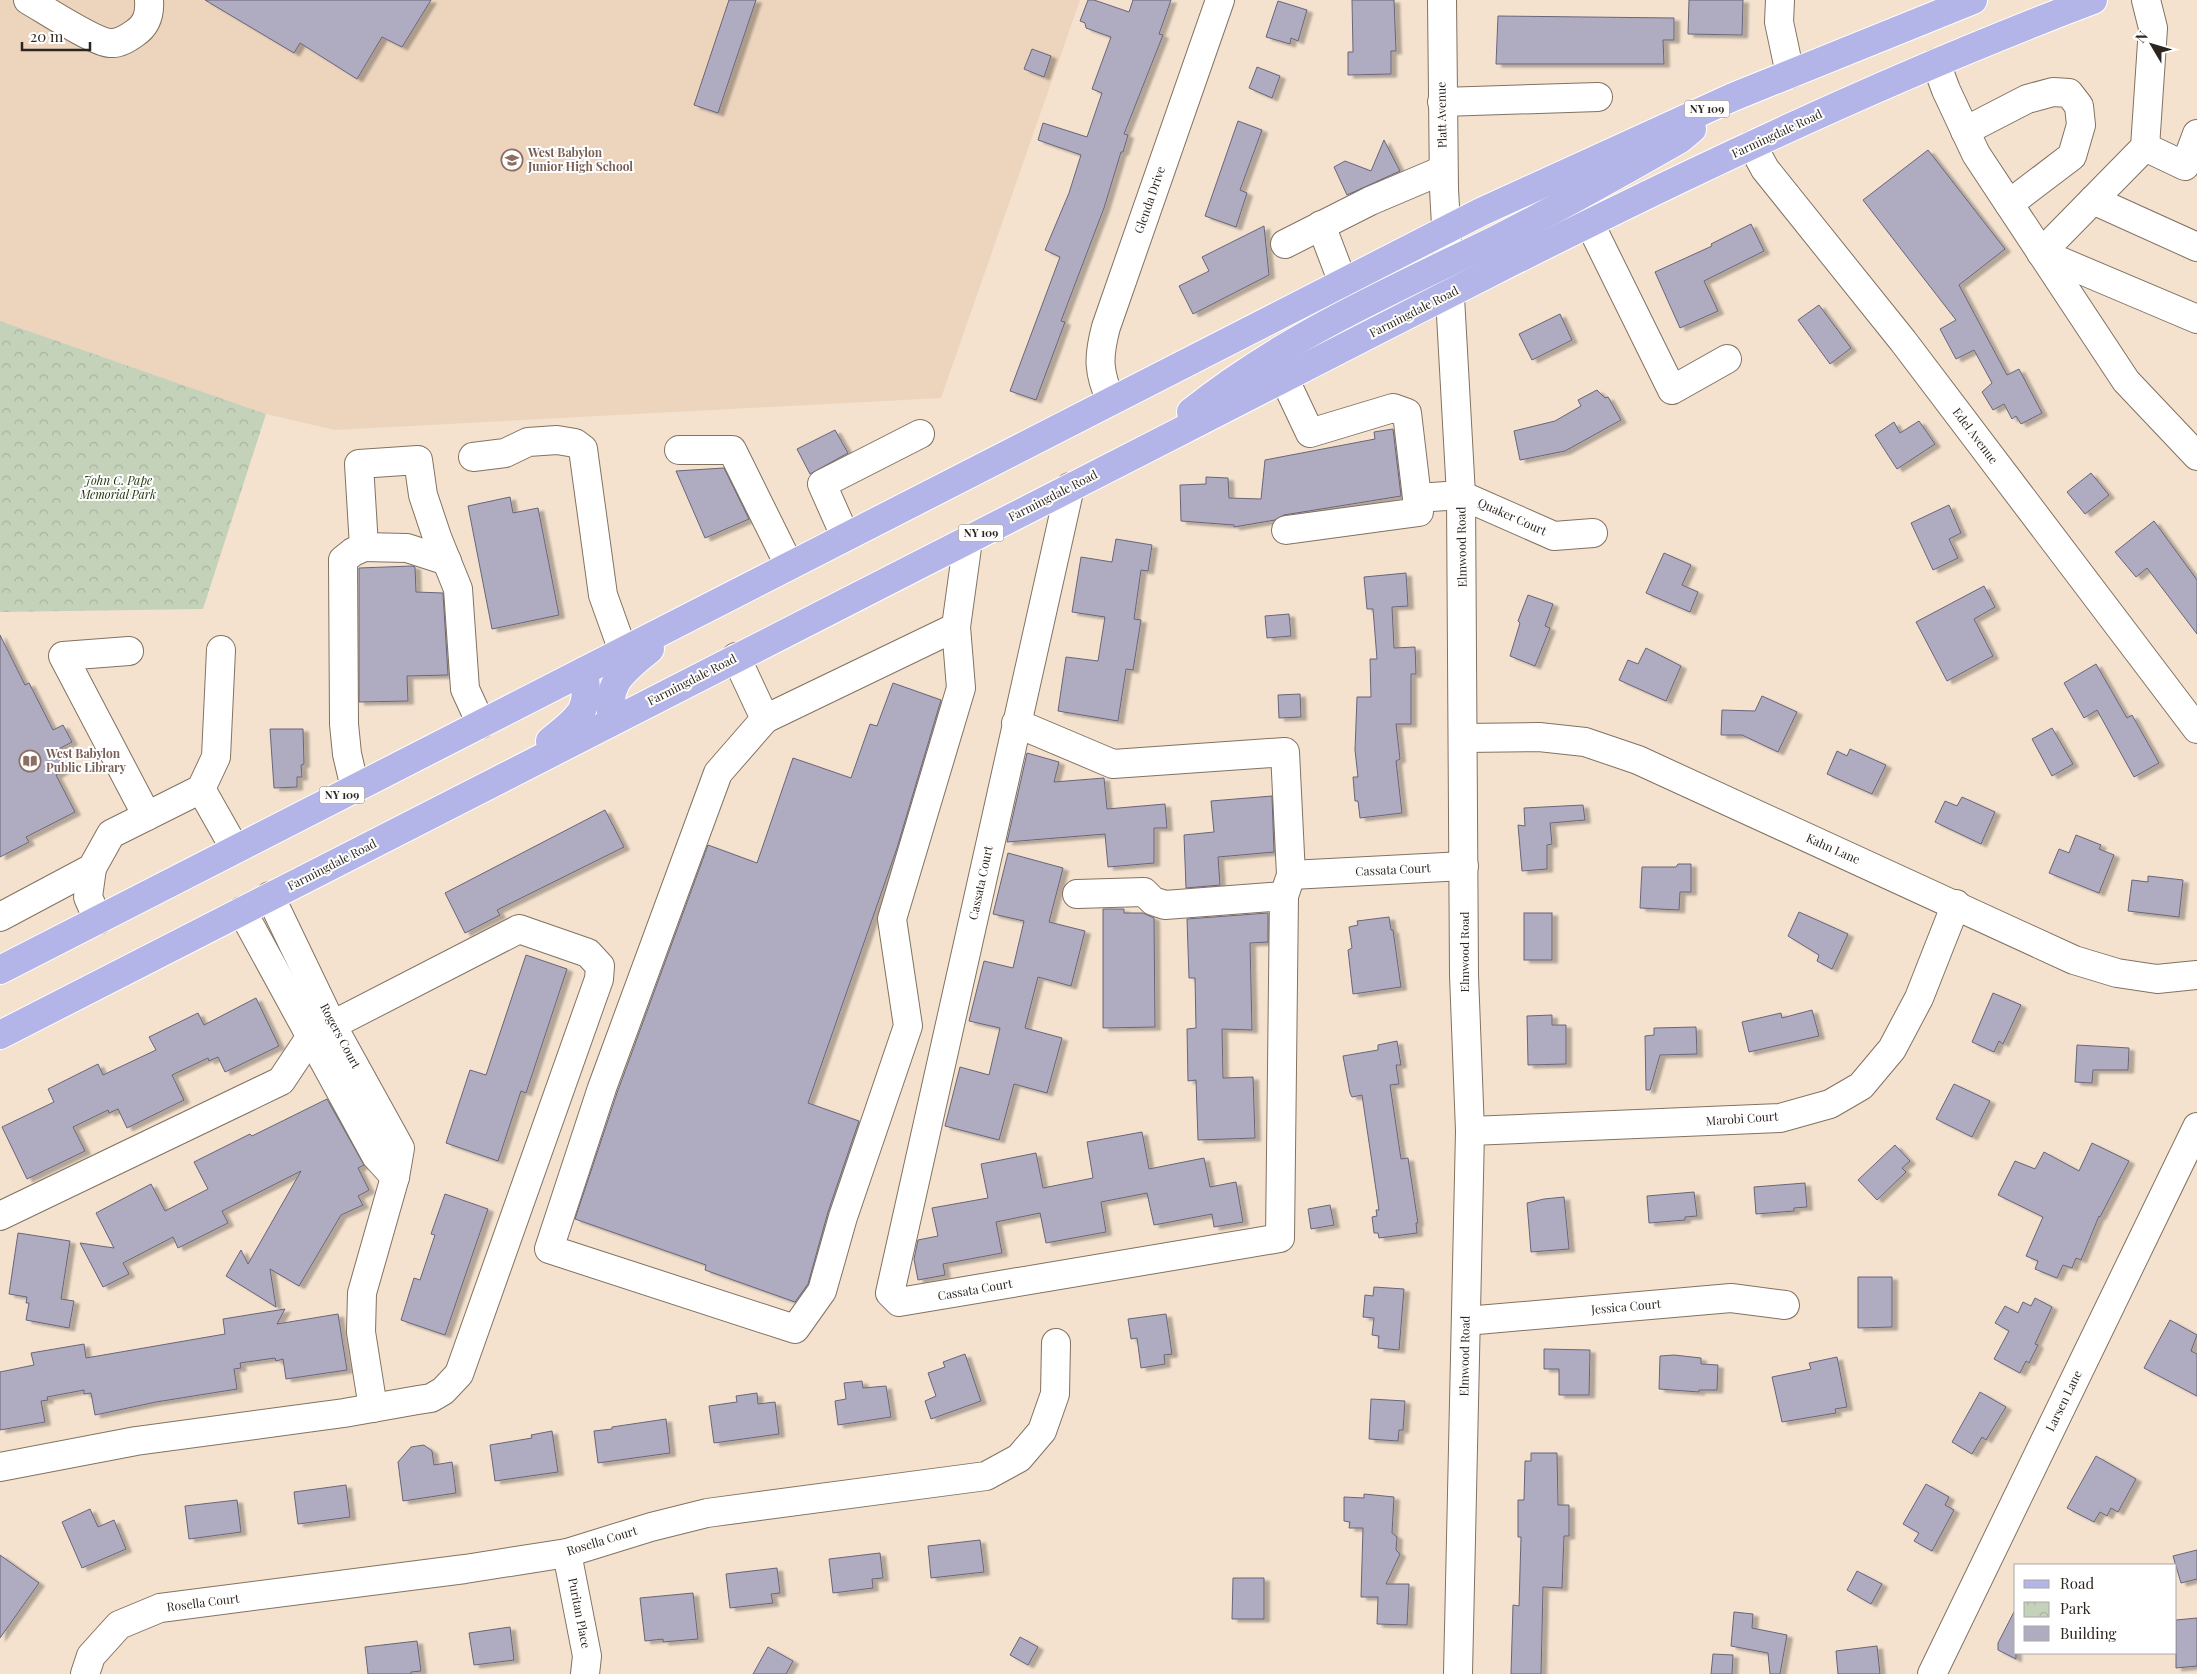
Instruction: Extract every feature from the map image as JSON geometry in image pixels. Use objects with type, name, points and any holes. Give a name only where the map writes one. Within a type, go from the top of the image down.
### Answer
[{"type":"main road","name":"NY 109","points":[[0,970],[1446,229],[1554,177],[1733,97],[1973,0]]},
{"type":"main road","name":"Farmingdale Road","points":[[0,1035],[1450,293],[1752,145],[1936,63],[2093,0]]},
{"type":"main road","points":[[1147,448],[1225,384],[1256,364],[1341,315],[1556,209],[1680,139],[1733,97]]},
{"type":"main road","points":[[612,721],[609,703],[614,684],[625,670],[683,620]]},
{"type":"main road","points":[[512,773],[575,721],[582,711],[587,694],[584,671]]},
{"type":"street","points":[[28,0],[94,37],[110,43],[126,40],[140,30],[150,14],[149,0]]},
{"type":"street","name":"Glenda Drive","points":[[1111,401],[1103,384],[1099,365],[1106,327],[1220,0]]},
{"type":"street","name":"Platt Avenue","points":[[1442,0],[1443,170],[1446,229]]},
{"type":"street","points":[[1780,0],[1778,22],[1790,74]]},
{"type":"street","points":[[2041,253],[2145,147],[2153,28],[2146,0]]},
{"type":"street","points":[[1936,63],[1946,90],[1976,154],[2126,381],[2194,447]]},
{"type":"street","points":[[1965,131],[2027,99],[2053,92],[2069,93],[2079,106],[2081,126],[2072,156],[2009,204]]},
{"type":"street","points":[[1442,102],[1598,97]]},
{"type":"street","points":[[2145,147],[2191,169],[2197,134]]},
{"type":"street","name":"Edel Avenue","points":[[1752,145],[1765,169],[1903,341],[2197,728]]},
{"type":"street","points":[[1285,244],[1370,201],[1443,170]]},
{"type":"street","points":[[2093,200],[2197,247]]},
{"type":"street","points":[[1590,224],[1672,390],[1727,359]]},
{"type":"street","points":[[1321,226],[1343,283]]},
{"type":"street","name":"Elmwood Road","points":[[1446,229],[1461,495],[1464,975],[1470,1131],[1458,1674]]},
{"type":"street","points":[[2041,253],[2197,319]]},
{"type":"street","points":[[1284,378],[1310,433],[1394,408],[1407,413],[1419,512],[1286,530]]},
{"type":"street","points":[[845,536],[822,484],[920,434]]},
{"type":"street","points":[[472,457],[505,453],[528,442],[547,440],[575,444],[583,448],[603,595],[623,651]]},
{"type":"street","points":[[679,450],[732,450],[789,565]]},
{"type":"street","points":[[364,547],[359,464],[418,460],[423,495],[458,589],[465,689],[481,724]]},
{"type":"street","name":"Cassata Court","points":[[1016,723],[1113,764],[1285,752],[1288,886],[1280,1238],[899,1302],[890,1293],[1016,723],[1070,487]]},
{"type":"street","points":[[1417,498],[1461,495]]},
{"type":"street","name":"Quaker Court","points":[[1461,495],[1554,536],[1593,533]]},
{"type":"street","points":[[956,627],[765,719],[718,773],[602,1088],[549,1249],[795,1329],[822,1291],[843,1217],[908,1026],[892,919],[961,688],[956,627],[968,540]]},
{"type":"street","points":[[355,788],[346,754],[344,724],[343,560],[353,552],[364,547],[407,548],[447,561]]},
{"type":"street","points":[[98,920],[88,897],[92,868],[111,834],[201,788],[216,757],[221,650]]},
{"type":"street","points":[[129,651],[63,656],[147,816]]},
{"type":"street","points":[[736,657],[765,719]]},
{"type":"street","name":"Kahn Lane","points":[[1464,738],[1539,737],[1585,742],[1638,760],[1956,904],[2074,960],[2117,973],[2157,979],[2197,975]]},
{"type":"street","points":[[201,788],[235,849]]},
{"type":"street","name":"Cassata Court","points":[[1288,886],[1464,866]]},
{"type":"street","points":[[0,917],[92,868]]},
{"type":"street","points":[[1077,894],[1144,892],[1153,901],[1164,905],[1288,886]]},
{"type":"street","name":"Rogers Court","points":[[270,896],[322,1030],[376,1156],[395,1177],[362,1293],[361,1332],[373,1408]]},
{"type":"street","name":"Marobi Court","points":[[1470,1131],[1780,1118],[1830,1104],[1861,1086],[1892,1049],[1919,998],[1956,904]]},
{"type":"street","name":"Rogers Court","points":[[242,911],[322,1030]]},
{"type":"street","points":[[0,1216],[281,1081],[322,1030],[519,929],[588,953],[600,966],[599,979],[459,1374],[443,1391],[430,1398],[373,1408],[136,1441],[0,1467]]},
{"type":"street","name":"Larsen Lane","points":[[1932,1674],[2197,1127]]},
{"type":"street","name":"Jessica Court","points":[[1466,1321],[1731,1298],[1785,1305]]},
{"type":"street","name":"Rosella Court","points":[[85,1674],[91,1656],[119,1625],[160,1608],[465,1569],[567,1553],[652,1526],[707,1513],[986,1476],[1019,1458],[1042,1431],[1055,1394],[1056,1343]]},
{"type":"street","name":"Puritan Place","points":[[567,1553],[587,1656],[585,1674]]},
{"type":"shaded area","name":"West Babylon Junior High School","points":[[0,0],[1080,0],[941,398],[335,430],[266,414],[0,321]]},
{"type":"green space","name":"John C. Pape Memorial Park","points":[[0,321],[266,414],[203,609],[0,612]]},
{"type":"building","points":[[205,0],[431,0],[402,47],[382,37],[357,79],[300,43],[294,53]]},
{"type":"building","points":[[729,0],[756,0],[718,113],[694,105]]},
{"type":"building","points":[[1088,0],[1094,0],[1129,12],[1133,0],[1171,0],[1159,34],[1163,35],[1124,134],[1128,135],[1123,152],[1121,152],[1104,208],[1061,321],[1065,322],[1036,400],[1010,391],[1060,257],[1045,250],[1069,193],[1081,155],[1038,140],[1043,123],[1087,137],[1102,93],[1092,89],[1111,37],[1086,28],[1085,23],[1080,21]]},
{"type":"building","points":[[1352,0],[1394,0],[1396,51],[1391,51],[1391,74],[1348,75],[1348,52],[1353,52]]},
{"type":"building","points":[[1689,0],[1743,0],[1742,35],[1688,34]]},
{"type":"building","points":[[1278,1],[1307,10],[1298,41],[1291,38],[1290,44],[1266,37]]},
{"type":"building","points":[[1498,16],[1674,18],[1674,40],[1663,40],[1664,64],[1496,64]]},
{"type":"building","points":[[1032,49],[1051,56],[1044,77],[1024,69]]},
{"type":"building","points":[[1257,67],[1280,76],[1272,98],[1249,88]]},
{"type":"building","points":[[1238,121],[1262,130],[1240,190],[1247,193],[1236,227],[1205,216]]},
{"type":"building","points":[[1384,140],[1400,171],[1347,195],[1334,167],[1345,161],[1371,171]]},
{"type":"building","points":[[1928,150],[2005,249],[1959,285],[2007,375],[2019,369],[2042,413],[2021,424],[2016,416],[2012,419],[2004,404],[1993,410],[1982,392],[1992,383],[1974,350],[1956,359],[1940,329],[1956,320],[1863,200]]},
{"type":"building","points":[[1751,224],[1764,251],[1704,281],[1718,311],[1680,328],[1655,272],[1712,246],[1711,244]]},
{"type":"building","points":[[1264,226],[1269,275],[1193,314],[1179,286],[1209,271],[1202,257]]},
{"type":"building","points":[[1819,305],[1851,348],[1830,364],[1798,320]]},
{"type":"building","points":[[1560,314],[1572,340],[1532,360],[1519,334]]},
{"type":"building","points":[[1597,390],[1605,398],[1608,397],[1621,420],[1565,451],[1520,460],[1514,431],[1555,421],[1581,406],[1578,400]]},
{"type":"building","points":[[1919,421],[1935,444],[1897,469],[1875,435],[1894,422],[1900,433]]},
{"type":"building","points":[[1393,429],[1401,496],[1284,515],[1275,520],[1234,527],[1234,525],[1181,521],[1180,485],[1206,484],[1206,477],[1228,478],[1229,498],[1261,499],[1265,460],[1375,439],[1374,432]]},
{"type":"building","points":[[835,430],[848,453],[810,474],[797,449]]},
{"type":"building","points":[[724,468],[749,519],[705,538],[676,471]]},
{"type":"building","points":[[2091,473],[2109,495],[2085,514],[2067,492]]},
{"type":"building","points":[[510,497],[513,513],[538,508],[559,615],[492,629],[468,506]]},
{"type":"building","points":[[1949,505],[1961,533],[1949,539],[1958,558],[1933,570],[1911,523]]},
{"type":"building","points":[[2154,521],[2197,580],[2197,634],[2147,568],[2136,577],[2115,552]]},
{"type":"building","points":[[1116,539],[1152,545],[1148,571],[1141,570],[1134,619],[1141,620],[1133,670],[1126,669],[1118,721],[1058,711],[1066,657],[1098,661],[1105,617],[1072,612],[1081,557],[1112,562]]},
{"type":"building","points":[[1664,553],[1691,565],[1682,585],[1698,592],[1690,612],[1646,593]]},
{"type":"building","points":[[415,567],[416,592],[443,593],[448,675],[407,676],[408,701],[359,702],[359,568]]},
{"type":"building","points":[[1406,573],[1408,606],[1392,607],[1394,648],[1415,647],[1416,674],[1411,674],[1411,724],[1396,724],[1400,759],[1396,761],[1402,813],[1360,818],[1358,801],[1355,801],[1353,777],[1358,777],[1355,750],[1357,697],[1371,697],[1370,659],[1377,659],[1373,609],[1367,609],[1364,577]]},
{"type":"building","points":[[1984,586],[1995,607],[1974,619],[1993,656],[1947,681],[1916,622]]},
{"type":"building","points":[[1528,595],[1553,604],[1545,626],[1550,628],[1535,666],[1510,656],[1520,623],[1518,621]]},
{"type":"building","points":[[1289,614],[1291,636],[1267,638],[1265,616]]},
{"type":"building","name":"West Babylon Public Library","points":[[0,635],[25,685],[29,683],[53,730],[63,725],[72,742],[55,751],[64,770],[56,775],[75,812],[26,837],[29,842],[0,857]]},
{"type":"building","points":[[1646,648],[1681,666],[1666,701],[1619,680],[1628,660],[1638,664]]},
{"type":"building","points":[[2096,664],[2127,718],[2132,715],[2159,763],[2134,777],[2097,710],[2084,718],[2064,683]]},
{"type":"building","points":[[893,683],[941,700],[897,848],[808,1103],[859,1121],[828,1212],[808,1284],[795,1302],[705,1270],[706,1265],[575,1219],[617,1093],[708,845],[757,863],[793,758],[851,778],[870,724],[877,726]]},
{"type":"building","points":[[1300,694],[1301,717],[1279,718],[1278,695]]},
{"type":"building","points":[[1762,696],[1797,712],[1778,752],[1742,735],[1721,735],[1722,710],[1755,711]]},
{"type":"building","points":[[2052,728],[2073,764],[2052,776],[2032,739]]},
{"type":"building","points":[[270,729],[303,729],[304,764],[301,765],[302,777],[297,777],[297,787],[274,788]]},
{"type":"building","points":[[1850,749],[1886,765],[1872,794],[1827,774],[1837,751],[1847,756]]},
{"type":"building","points":[[1027,753],[1059,762],[1054,782],[1104,778],[1107,809],[1165,804],[1167,828],[1154,828],[1154,863],[1108,867],[1105,834],[1007,842]]},
{"type":"building","points":[[1272,796],[1274,852],[1218,857],[1220,885],[1186,888],[1184,835],[1214,832],[1211,801]]},
{"type":"building","points":[[1962,797],[1995,812],[1981,844],[1935,822],[1945,801],[1957,806]]},
{"type":"building","points":[[1583,805],[1585,820],[1550,823],[1552,844],[1547,845],[1547,869],[1522,871],[1518,825],[1525,826],[1524,808]]},
{"type":"building","points":[[605,810],[624,847],[497,910],[500,915],[465,933],[445,893]]},
{"type":"building","points":[[2076,835],[2101,845],[2099,849],[2114,855],[2099,893],[2049,873],[2059,849],[2069,853]]},
{"type":"building","points":[[1008,853],[1063,868],[1049,922],[1085,931],[1071,986],[1038,977],[1025,1028],[1062,1038],[1047,1093],[1014,1084],[999,1140],[945,1126],[960,1067],[989,1075],[1000,1028],[969,1021],[984,961],[1013,968],[1024,921],[993,914]]},
{"type":"building","points":[[1678,864],[1691,864],[1691,892],[1680,892],[1679,910],[1640,908],[1642,867],[1676,867]]},
{"type":"building","points":[[2148,876],[2183,880],[2179,917],[2128,911],[2132,880],[2148,882]]},
{"type":"building","points":[[1103,909],[1124,909],[1124,913],[1143,913],[1154,918],[1155,1027],[1103,1028]]},
{"type":"building","points":[[1799,912],[1848,934],[1832,969],[1817,961],[1819,955],[1788,936]]},
{"type":"building","points":[[1268,913],[1268,942],[1250,943],[1252,1030],[1222,1029],[1223,1078],[1253,1077],[1255,1138],[1198,1140],[1196,1080],[1188,1081],[1187,1029],[1196,1028],[1195,978],[1189,978],[1187,919]]},
{"type":"building","points":[[1524,913],[1552,913],[1552,960],[1524,960]]},
{"type":"building","points":[[1389,917],[1391,930],[1393,930],[1401,987],[1353,994],[1348,950],[1352,948],[1349,927],[1358,925],[1357,921]]},
{"type":"building","points":[[526,955],[567,969],[526,1093],[521,1091],[498,1161],[446,1143],[470,1070],[486,1075]]},
{"type":"building","points":[[1993,993],[2021,1005],[2003,1044],[1999,1041],[1994,1052],[1972,1042]]},
{"type":"building","points":[[256,998],[279,1046],[225,1072],[218,1057],[209,1061],[208,1058],[172,1075],[184,1100],[127,1128],[118,1109],[109,1113],[108,1110],[73,1127],[85,1151],[27,1179],[2,1127],[54,1102],[48,1089],[98,1064],[103,1075],[156,1050],[149,1037],[198,1013],[204,1025]]},
{"type":"building","points":[[1812,1010],[1819,1036],[1749,1052],[1742,1022],[1781,1013],[1782,1018]]},
{"type":"building","points":[[1552,1015],[1552,1025],[1566,1025],[1566,1064],[1528,1065],[1527,1016]]},
{"type":"building","points":[[1696,1027],[1697,1054],[1660,1055],[1650,1090],[1646,1090],[1645,1036],[1654,1035],[1654,1028]]},
{"type":"building","points":[[1397,1041],[1401,1065],[1396,1065],[1399,1084],[1390,1085],[1401,1159],[1408,1158],[1418,1223],[1416,1223],[1417,1233],[1379,1238],[1378,1233],[1374,1233],[1372,1217],[1377,1216],[1376,1210],[1379,1210],[1362,1095],[1352,1097],[1350,1093],[1343,1056],[1378,1050],[1378,1045]]},
{"type":"building","points":[[2077,1045],[2129,1048],[2128,1070],[2093,1070],[2092,1083],[2075,1082]]},
{"type":"building","points":[[1954,1084],[1990,1101],[1972,1137],[1936,1119]]},
{"type":"building","points":[[327,1099],[364,1165],[358,1168],[369,1190],[358,1196],[363,1205],[341,1215],[299,1286],[270,1269],[276,1307],[226,1276],[241,1250],[248,1264],[301,1171],[222,1211],[228,1223],[178,1248],[173,1237],[123,1263],[129,1274],[103,1287],[80,1243],[114,1248],[96,1213],[151,1184],[165,1211],[208,1189],[194,1162]]},
{"type":"building","points":[[1142,1132],[1149,1169],[1204,1158],[1210,1187],[1236,1182],[1243,1222],[1214,1227],[1212,1214],[1154,1225],[1147,1193],[1101,1202],[1106,1232],[1046,1243],[1040,1213],[996,1222],[1002,1253],[943,1264],[945,1275],[918,1280],[914,1259],[918,1240],[938,1236],[932,1208],[988,1198],[981,1164],[1036,1153],[1043,1188],[1093,1178],[1087,1142]]},
{"type":"building","points":[[2092,1143],[2129,1161],[2099,1216],[2081,1260],[2076,1258],[2072,1268],[2063,1265],[2057,1278],[2035,1269],[2038,1261],[2026,1256],[2043,1217],[1998,1195],[2015,1161],[2035,1169],[2044,1152],[2079,1171]]},
{"type":"building","points":[[1895,1145],[1910,1161],[1902,1168],[1906,1172],[1877,1200],[1858,1180]]},
{"type":"building","points":[[1805,1183],[1807,1207],[1794,1208],[1794,1211],[1756,1214],[1754,1187]]},
{"type":"building","points":[[1694,1192],[1697,1216],[1685,1217],[1685,1220],[1649,1223],[1647,1196]]},
{"type":"building","points":[[445,1194],[488,1209],[445,1335],[401,1320],[414,1278],[420,1280],[435,1235],[431,1234]]},
{"type":"building","points":[[1564,1197],[1569,1249],[1531,1252],[1527,1203]]},
{"type":"building","points":[[1330,1205],[1334,1225],[1311,1229],[1308,1209]]},
{"type":"building","points":[[18,1233],[70,1241],[61,1299],[74,1301],[69,1328],[26,1320],[29,1303],[26,1303],[27,1297],[9,1294]]},
{"type":"building","points":[[1858,1277],[1892,1277],[1892,1327],[1858,1328]]},
{"type":"building","points":[[1374,1287],[1404,1289],[1399,1350],[1378,1348],[1379,1336],[1372,1335],[1374,1318],[1363,1317],[1365,1295],[1373,1296]]},
{"type":"building","points":[[2035,1298],[2052,1307],[2035,1344],[2038,1345],[2029,1363],[2026,1361],[2020,1373],[1994,1359],[2009,1331],[1995,1323],[2005,1306],[2018,1313],[2023,1302],[2031,1306]]},
{"type":"building","points":[[285,1309],[277,1324],[338,1314],[347,1370],[286,1379],[283,1359],[276,1361],[275,1358],[240,1363],[241,1368],[234,1369],[237,1389],[156,1402],[95,1415],[91,1393],[84,1394],[84,1390],[47,1397],[48,1400],[41,1401],[45,1422],[0,1430],[0,1372],[34,1365],[31,1353],[84,1344],[86,1358],[225,1334],[223,1319]]},
{"type":"building","points":[[1166,1314],[1172,1354],[1164,1355],[1165,1364],[1141,1368],[1137,1338],[1131,1339],[1128,1319]]},
{"type":"building","points":[[2170,1320],[2197,1335],[2191,1351],[2197,1354],[2197,1396],[2144,1368]]},
{"type":"building","points":[[1544,1349],[1590,1350],[1589,1395],[1559,1395],[1559,1369],[1544,1369]]},
{"type":"building","points":[[965,1354],[981,1401],[931,1419],[925,1401],[936,1396],[928,1373],[945,1367],[943,1362]]},
{"type":"building","points":[[1674,1355],[1701,1358],[1701,1364],[1718,1365],[1717,1390],[1699,1390],[1699,1392],[1659,1389],[1660,1356]]},
{"type":"building","points":[[1837,1357],[1847,1407],[1835,1409],[1836,1413],[1782,1422],[1772,1377],[1811,1369],[1809,1363]]},
{"type":"building","points":[[862,1381],[863,1388],[886,1386],[891,1417],[838,1425],[835,1401],[846,1399],[844,1383]]},
{"type":"building","points":[[1980,1392],[2006,1407],[1986,1440],[1982,1437],[1972,1454],[1952,1442]]},
{"type":"building","points":[[757,1393],[758,1404],[775,1402],[779,1434],[714,1443],[709,1406],[737,1402],[736,1396]]},
{"type":"building","points":[[1371,1399],[1405,1401],[1403,1430],[1399,1430],[1398,1441],[1369,1439]]},
{"type":"building","points":[[666,1419],[670,1453],[598,1463],[594,1431]]},
{"type":"building","points":[[552,1431],[558,1472],[495,1481],[490,1445],[532,1438],[531,1435]]},
{"type":"building","points":[[424,1445],[432,1451],[434,1465],[452,1462],[456,1493],[403,1501],[398,1462],[411,1447]]},
{"type":"building","points":[[1531,1453],[1557,1453],[1558,1505],[1569,1505],[1569,1536],[1564,1536],[1562,1588],[1543,1587],[1541,1674],[1511,1674],[1513,1605],[1519,1606],[1521,1537],[1518,1537],[1518,1500],[1524,1500],[1525,1461],[1531,1461]]},
{"type":"building","points":[[2096,1456],[2136,1479],[2118,1512],[2111,1508],[2107,1516],[2100,1512],[2094,1522],[2067,1508]]},
{"type":"building","points":[[1926,1484],[1949,1497],[1945,1505],[1954,1510],[1932,1551],[1914,1541],[1919,1533],[1903,1524]]},
{"type":"building","points":[[346,1485],[350,1517],[298,1524],[294,1492]]},
{"type":"building","points":[[1364,1494],[1394,1497],[1392,1533],[1397,1537],[1396,1550],[1400,1554],[1386,1584],[1409,1584],[1407,1625],[1377,1624],[1378,1597],[1361,1597],[1363,1528],[1349,1528],[1350,1522],[1344,1521],[1344,1497],[1364,1498]]},
{"type":"building","points":[[237,1500],[241,1532],[189,1539],[185,1506]]},
{"type":"building","points":[[90,1509],[98,1527],[114,1520],[126,1549],[82,1568],[62,1522]]},
{"type":"building","points":[[980,1540],[984,1572],[931,1578],[928,1546]]},
{"type":"building","points":[[2197,1550],[2197,1579],[2181,1583],[2177,1564],[2173,1556]]},
{"type":"building","points":[[880,1553],[883,1578],[872,1579],[873,1588],[833,1593],[829,1559]]},
{"type":"building","points":[[0,1555],[39,1583],[0,1638]]},
{"type":"building","points":[[777,1568],[780,1593],[771,1594],[773,1603],[730,1608],[726,1574]]},
{"type":"building","points":[[1857,1571],[1882,1584],[1871,1604],[1847,1590]]},
{"type":"building","points":[[1233,1578],[1264,1578],[1264,1619],[1232,1619]]},
{"type":"building","points":[[693,1593],[698,1639],[663,1642],[663,1639],[645,1641],[640,1598]]},
{"type":"building","points":[[1734,1612],[1753,1614],[1752,1628],[1787,1635],[1780,1674],[1770,1674],[1768,1653],[1731,1646]]},
{"type":"building","points":[[2014,1612],[2014,1654],[2016,1654],[2016,1659],[1998,1650],[1998,1643]]},
{"type":"building","points":[[2197,1618],[2197,1666],[2176,1668],[2177,1620]]},
{"type":"building","points":[[510,1627],[514,1660],[474,1665],[469,1633]]},
{"type":"building","points":[[1020,1637],[1038,1647],[1028,1665],[1010,1655]]},
{"type":"building","points":[[417,1641],[421,1671],[411,1672],[411,1674],[368,1674],[365,1647]]},
{"type":"building","points":[[1877,1646],[1880,1674],[1838,1674],[1836,1651]]},
{"type":"building","points":[[768,1647],[793,1661],[786,1674],[753,1674]]},
{"type":"building","points":[[1713,1654],[1733,1655],[1732,1674],[1711,1674]]},
{"type":"place","name":"West Babylon Junior High School","points":[[512,160]]},
{"type":"place","name":"West Babylon Public Library","points":[[30,761]]}]
